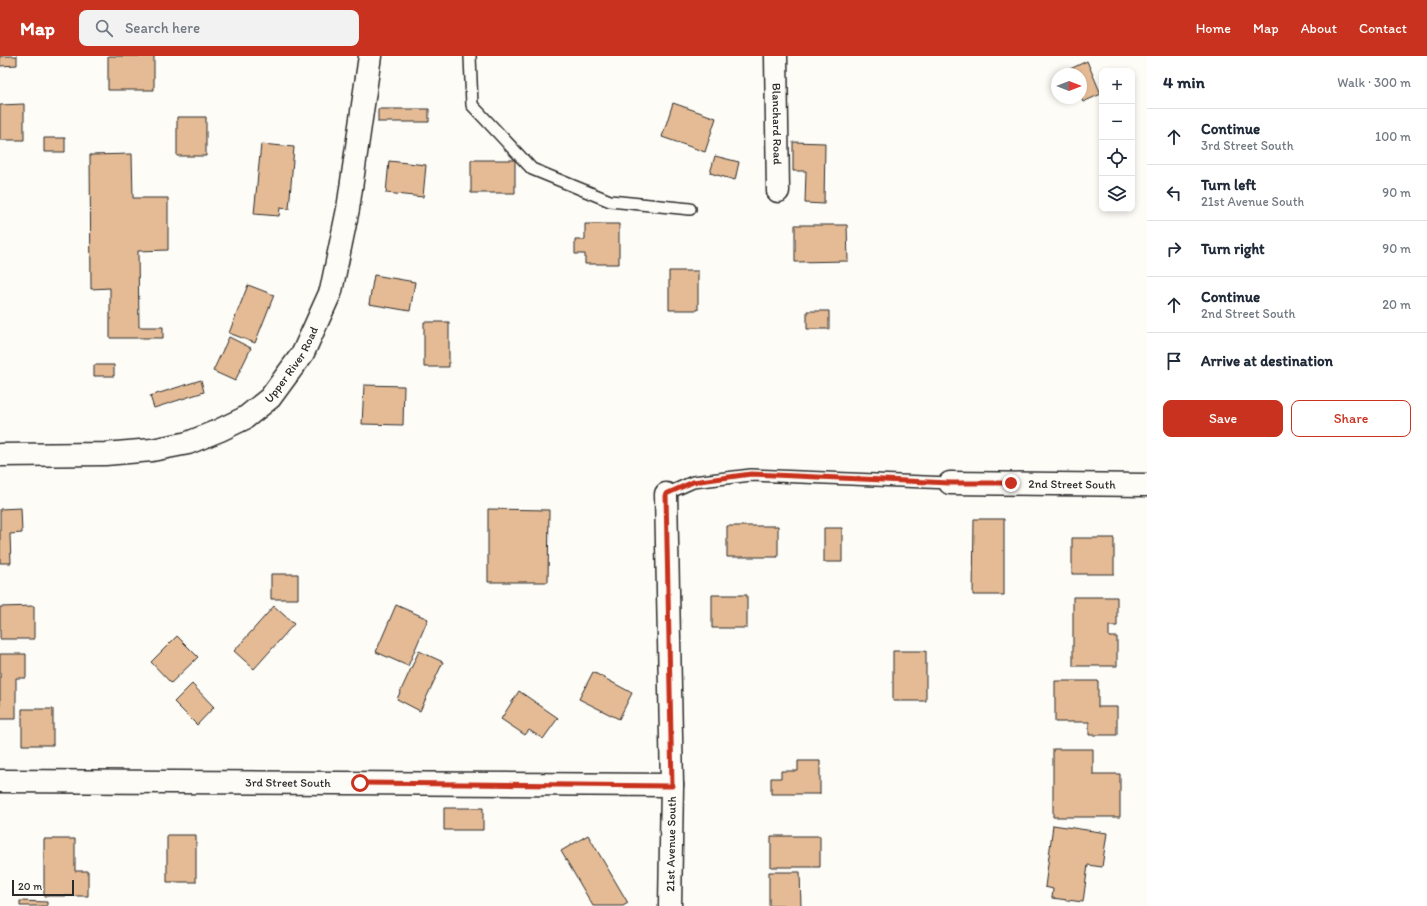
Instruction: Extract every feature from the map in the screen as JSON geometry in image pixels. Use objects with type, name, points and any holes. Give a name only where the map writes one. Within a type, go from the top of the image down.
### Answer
[{"type":"street","name":"Upper River Road","points":[[0,455],[105,454],[152,450],[188,443],[245,418],[270,398],[303,353],[331,291],[348,210],[370,56]]},
{"type":"street","name":"Blanchard Road","points":[[776,56],[778,191]]},
{"type":"street","name":"2nd Street South","points":[[950,483],[1147,485]]},
{"type":"street","name":"21st Avenue South","points":[[666,494],[672,786],[670,906]]},
{"type":"street","name":"3rd Street South","points":[[0,781],[672,786]]},
{"type":"lane","points":[[470,56],[472,105],[532,169],[610,201],[690,209]]},
{"type":"lane","points":[[666,494],[693,482],[751,474],[950,483]]},
{"type":"building","points":[[0,56],[17,56],[17,65],[0,66]]},
{"type":"building","points":[[108,56],[154,56],[154,90],[108,90]]},
{"type":"building","points":[[1087,61],[1099,89],[1099,95],[1087,100],[1087,68],[1072,68]]},
{"type":"building","points":[[673,103],[716,118],[705,152],[662,137]]},
{"type":"building","points":[[24,104],[24,140],[0,140],[0,105]]},
{"type":"building","points":[[378,109],[429,109],[429,122],[378,122]]},
{"type":"building","points":[[177,117],[206,117],[206,156],[177,156]]},
{"type":"building","points":[[44,138],[65,138],[65,152],[44,152]]},
{"type":"building","points":[[793,142],[825,143],[824,204],[805,203],[806,171],[793,171]]},
{"type":"building","points":[[261,144],[294,147],[289,209],[280,208],[279,216],[254,214]]},
{"type":"building","points":[[132,154],[133,198],[168,198],[168,250],[138,251],[139,327],[163,327],[163,338],[110,338],[110,288],[91,289],[90,155]]},
{"type":"building","points":[[715,156],[739,162],[735,180],[710,173]]},
{"type":"building","points":[[471,160],[515,160],[515,193],[471,193]]},
{"type":"building","points":[[389,161],[426,165],[423,197],[386,193]]},
{"type":"building","points":[[585,224],[619,224],[619,264],[585,264],[585,254],[575,254],[575,240],[585,240]]},
{"type":"building","points":[[795,225],[847,225],[848,261],[795,262]]},
{"type":"building","points":[[669,271],[698,271],[698,310],[669,310]]},
{"type":"building","points":[[374,275],[415,282],[410,311],[369,304]]},
{"type":"building","points":[[248,285],[274,295],[255,343],[229,333]]},
{"type":"building","points":[[807,311],[829,311],[829,329],[807,329]]},
{"type":"building","points":[[424,322],[449,322],[449,367],[424,367]]},
{"type":"building","points":[[229,337],[251,348],[235,381],[213,371]]},
{"type":"building","points":[[94,365],[114,365],[114,376],[94,376]]},
{"type":"building","points":[[201,380],[204,392],[154,408],[150,396]]},
{"type":"building","points":[[364,385],[404,386],[403,425],[362,424]]},
{"type":"building","points":[[21,508],[22,533],[10,534],[11,563],[0,563],[0,509]]},
{"type":"building","points":[[488,509],[549,510],[548,582],[488,582]]},
{"type":"building","points":[[974,519],[1004,519],[1004,595],[973,595]]},
{"type":"building","points":[[727,526],[778,526],[778,557],[727,557]]},
{"type":"building","points":[[824,528],[842,528],[842,562],[824,562]]},
{"type":"building","points":[[1072,538],[1114,538],[1114,574],[1072,574]]},
{"type":"building","points":[[271,574],[298,574],[298,599],[271,599]]},
{"type":"building","points":[[712,595],[747,595],[747,628],[712,628]]},
{"type":"building","points":[[1073,597],[1117,597],[1117,626],[1109,626],[1109,637],[1117,637],[1117,666],[1073,666]]},
{"type":"building","points":[[396,605],[428,619],[408,666],[376,652]]},
{"type":"building","points":[[34,606],[34,639],[0,639],[0,607]]},
{"type":"building","points":[[274,606],[294,624],[254,669],[234,651]]},
{"type":"building","points":[[177,636],[198,657],[171,683],[151,662]]},
{"type":"building","points":[[419,651],[443,662],[420,711],[397,699]]},
{"type":"building","points":[[893,651],[926,651],[926,701],[893,701]]},
{"type":"building","points":[[0,654],[26,654],[26,678],[16,678],[16,719],[0,719]]},
{"type":"building","points":[[593,672],[632,693],[619,719],[579,699]]},
{"type":"building","points":[[1055,681],[1098,681],[1098,707],[1117,707],[1117,735],[1089,735],[1089,722],[1055,722]]},
{"type":"building","points":[[192,684],[214,707],[197,725],[174,702]]},
{"type":"building","points":[[519,691],[558,718],[543,739],[529,730],[525,735],[501,719]]},
{"type":"building","points":[[22,709],[53,709],[53,745],[22,745]]},
{"type":"building","points":[[1053,749],[1093,749],[1093,774],[1120,774],[1120,817],[1053,817]]},
{"type":"building","points":[[798,761],[820,761],[820,794],[771,794],[771,778],[781,778],[781,771],[798,771]]},
{"type":"building","points":[[444,808],[483,808],[483,830],[444,830]]},
{"type":"building","points":[[1053,825],[1107,833],[1102,867],[1088,865],[1083,902],[1052,898],[1053,889],[1045,887]]},
{"type":"building","points":[[167,835],[196,835],[196,882],[167,882]]},
{"type":"building","points":[[588,835],[628,903],[623,906],[593,906],[561,851]]},
{"type":"building","points":[[771,836],[820,836],[820,867],[771,867]]},
{"type":"building","points":[[44,839],[75,839],[75,871],[88,871],[88,896],[44,896]]},
{"type":"building","points":[[769,872],[800,872],[801,906],[769,906]]},
{"type":"building","points":[[20,901],[47,902],[47,906],[20,906]]},
{"type":"route","points":[[360,783],[672,786],[666,494],[693,482],[751,474],[950,483],[1011,483]]}]
